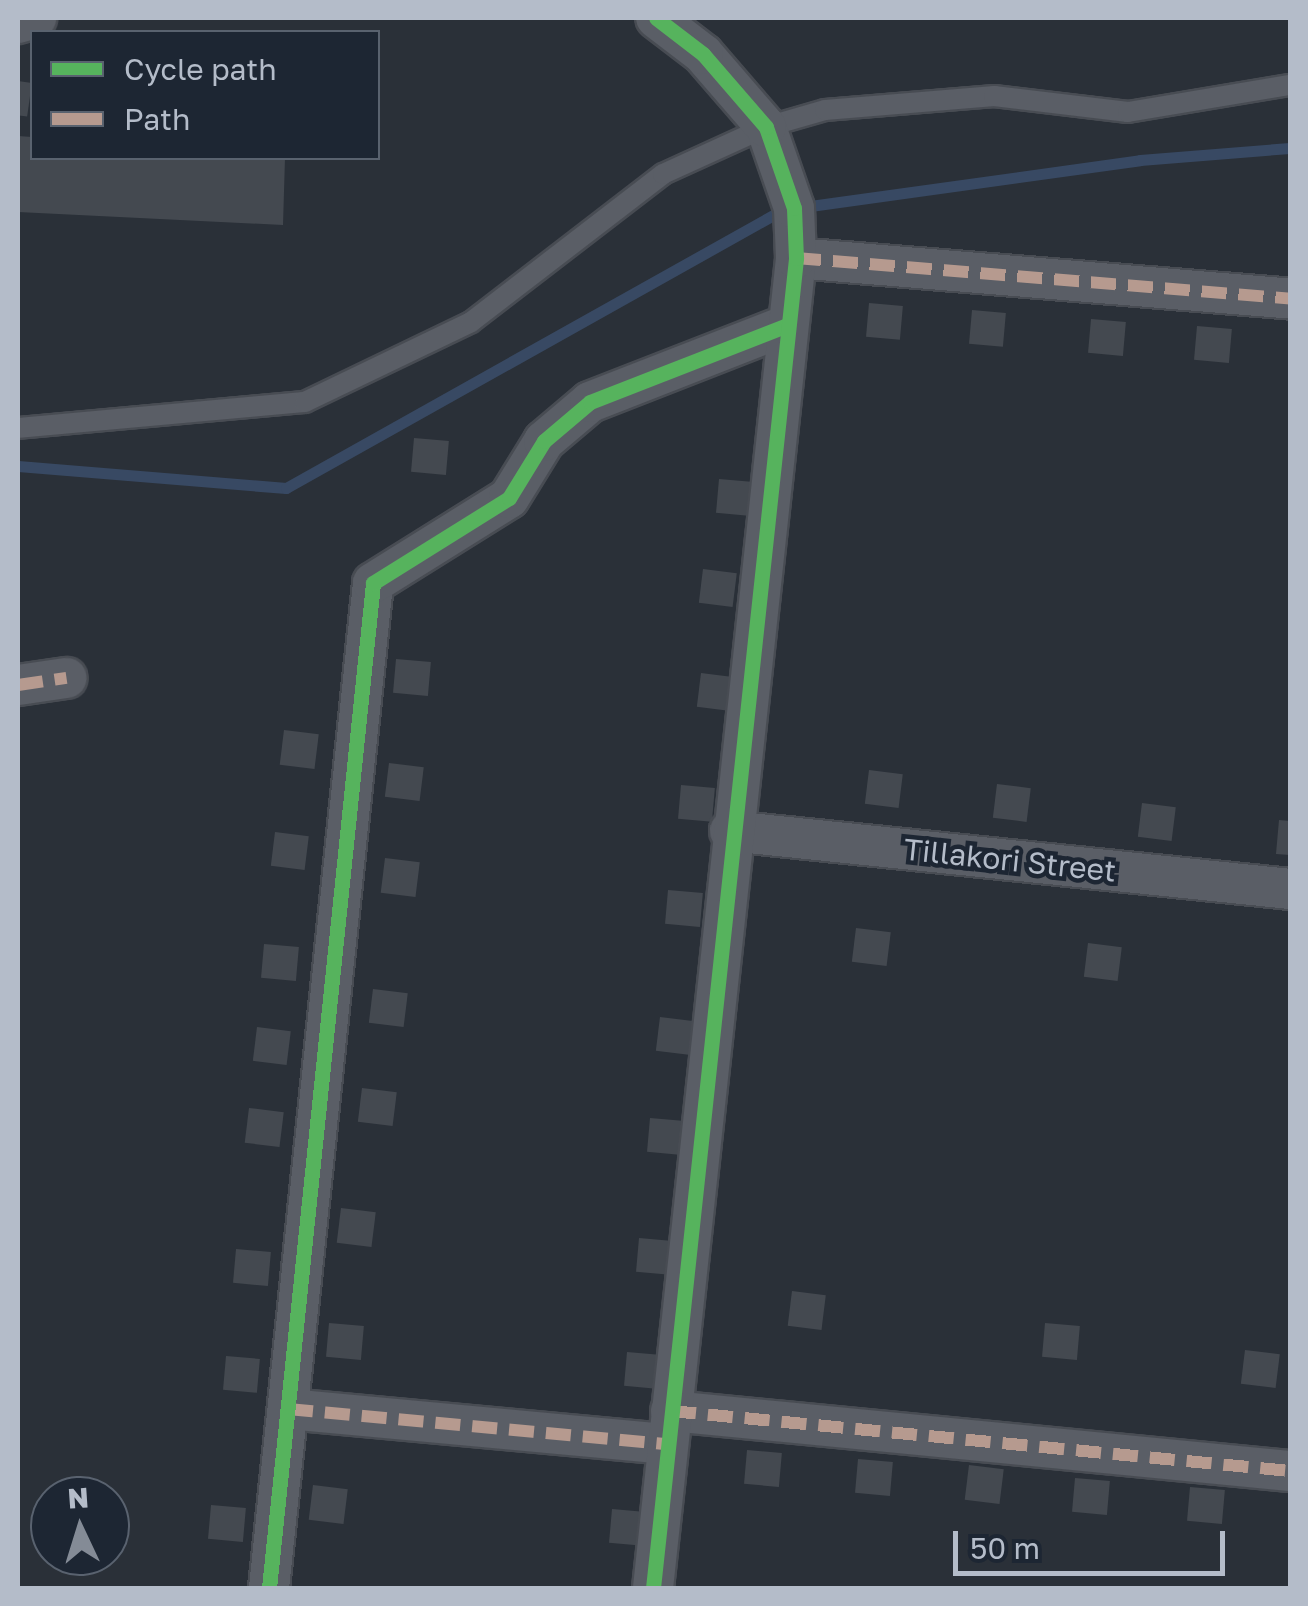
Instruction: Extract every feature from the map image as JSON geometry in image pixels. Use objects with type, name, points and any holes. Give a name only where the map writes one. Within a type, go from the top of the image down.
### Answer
[{"type":"street","points":[[18,23],[36,18]]},
{"type":"street","points":[[653,1588],[730,831],[796,258],[794,208],[766,126],[703,54],[656,18]]},
{"type":"street","points":[[796,258],[1290,299]]},
{"type":"street","points":[[269,1588],[373,583],[509,498],[544,441],[590,402],[788,325]]},
{"type":"street","points":[[18,685],[66,678]]},
{"type":"street","name":"Tillakori Street","points":[[730,831],[1290,889]]},
{"type":"street","points":[[288,1409],[669,1427],[1290,1472]]},
{"type":"lane","points":[[18,428],[305,402],[472,322],[663,174],[766,126],[825,110],[994,96],[1128,112],[1290,85]]},
{"type":"building","points":[[18,81],[30,83],[27,117],[18,115]]},
{"type":"building","points":[[18,136],[30,137],[30,160],[285,160],[283,225],[18,212]]},
{"type":"building","points":[[869,303],[903,306],[900,340],[866,337]]},
{"type":"building","points":[[972,310],[1006,313],[1003,347],[969,344]]},
{"type":"building","points":[[1091,319],[1126,322],[1123,356],[1088,353]]},
{"type":"building","points":[[1197,326],[1232,329],[1229,363],[1194,360]]},
{"type":"building","points":[[414,438],[449,441],[446,475],[411,472]]},
{"type":"building","points":[[719,479],[754,482],[751,516],[716,513]]},
{"type":"building","points":[[703,569],[737,573],[733,607],[699,603]]},
{"type":"building","points":[[396,659],[431,662],[428,696],[393,693]]},
{"type":"building","points":[[701,673],[735,677],[731,711],[697,707]]},
{"type":"building","points":[[284,730],[319,734],[314,769],[280,765]]},
{"type":"building","points":[[389,763],[424,767],[420,801],[385,797]]},
{"type":"building","points":[[869,770],[903,774],[899,808],[865,804]]},
{"type":"building","points":[[997,784],[1031,788],[1027,822],[993,818]]},
{"type":"building","points":[[681,785],[715,788],[712,822],[678,819]]},
{"type":"building","points":[[1142,803],[1176,807],[1172,841],[1138,837]]},
{"type":"building","points":[[1279,820],[1290,821],[1290,855],[1276,854]]},
{"type":"building","points":[[275,832],[309,836],[305,870],[271,866]]},
{"type":"building","points":[[385,858],[420,862],[415,897],[381,893]]},
{"type":"building","points":[[668,890],[703,893],[700,927],[665,924]]},
{"type":"building","points":[[856,928],[891,932],[887,966],[852,962]]},
{"type":"building","points":[[1088,943],[1122,947],[1118,981],[1084,977]]},
{"type":"building","points":[[264,944],[299,947],[296,981],[261,978]]},
{"type":"building","points":[[373,989],[408,993],[404,1027],[369,1023]]},
{"type":"building","points":[[660,1017],[695,1021],[691,1055],[656,1051]]},
{"type":"building","points":[[257,1027],[291,1031],[287,1065],[253,1061]]},
{"type":"building","points":[[362,1088],[397,1092],[393,1126],[358,1122]]},
{"type":"building","points":[[249,1108],[284,1112],[279,1147],[245,1143]]},
{"type":"building","points":[[650,1118],[685,1121],[682,1155],[647,1152]]},
{"type":"building","points":[[341,1208],[376,1212],[371,1247],[337,1243]]},
{"type":"building","points":[[639,1238],[673,1241],[670,1275],[636,1272]]},
{"type":"building","points":[[236,1249],[271,1252],[268,1286],[233,1283]]},
{"type":"building","points":[[792,1291],[826,1295],[821,1330],[788,1326]]},
{"type":"building","points":[[329,1323],[364,1326],[361,1360],[326,1357]]},
{"type":"building","points":[[1045,1323],[1080,1326],[1077,1360],[1042,1357]]},
{"type":"building","points":[[1245,1350],[1280,1354],[1276,1388],[1241,1384]]},
{"type":"building","points":[[627,1352],[662,1355],[659,1389],[624,1386]]},
{"type":"building","points":[[226,1356],[260,1359],[257,1393],[223,1390]]},
{"type":"building","points":[[747,1450],[782,1453],[779,1487],[744,1484]]},
{"type":"building","points":[[858,1459],[893,1462],[890,1496],[855,1493]]},
{"type":"building","points":[[969,1465],[1004,1469],[999,1504],[965,1500]]},
{"type":"building","points":[[1075,1478],[1110,1481],[1107,1515],[1072,1512]]},
{"type":"building","points":[[313,1485],[348,1489],[343,1524],[309,1520]]},
{"type":"building","points":[[1190,1487],[1225,1490],[1222,1524],[1187,1521]]},
{"type":"building","points":[[211,1505],[246,1508],[243,1542],[208,1539]]},
{"type":"building","points":[[612,1509],[646,1512],[643,1546],[609,1543]]},
{"type":"waterway","points":[[803,207],[1140,160],[1290,148]]},
{"type":"waterway","points":[[18,466],[286,488],[784,209]]},
{"type":"marked path","points":[[795,266],[796,258],[1290,299]]},
{"type":"marked path","points":[[18,685],[66,678]]},
{"type":"marked path","points":[[288,1409],[667,1444]]},
{"type":"marked path","points":[[671,1411],[1290,1471]]},
{"type":"cycle path","points":[[653,1588],[796,258],[794,208],[766,127],[703,54],[656,18]]},
{"type":"cycle path","points":[[269,1588],[373,583],[509,498],[544,441],[590,402],[788,325]]}]
